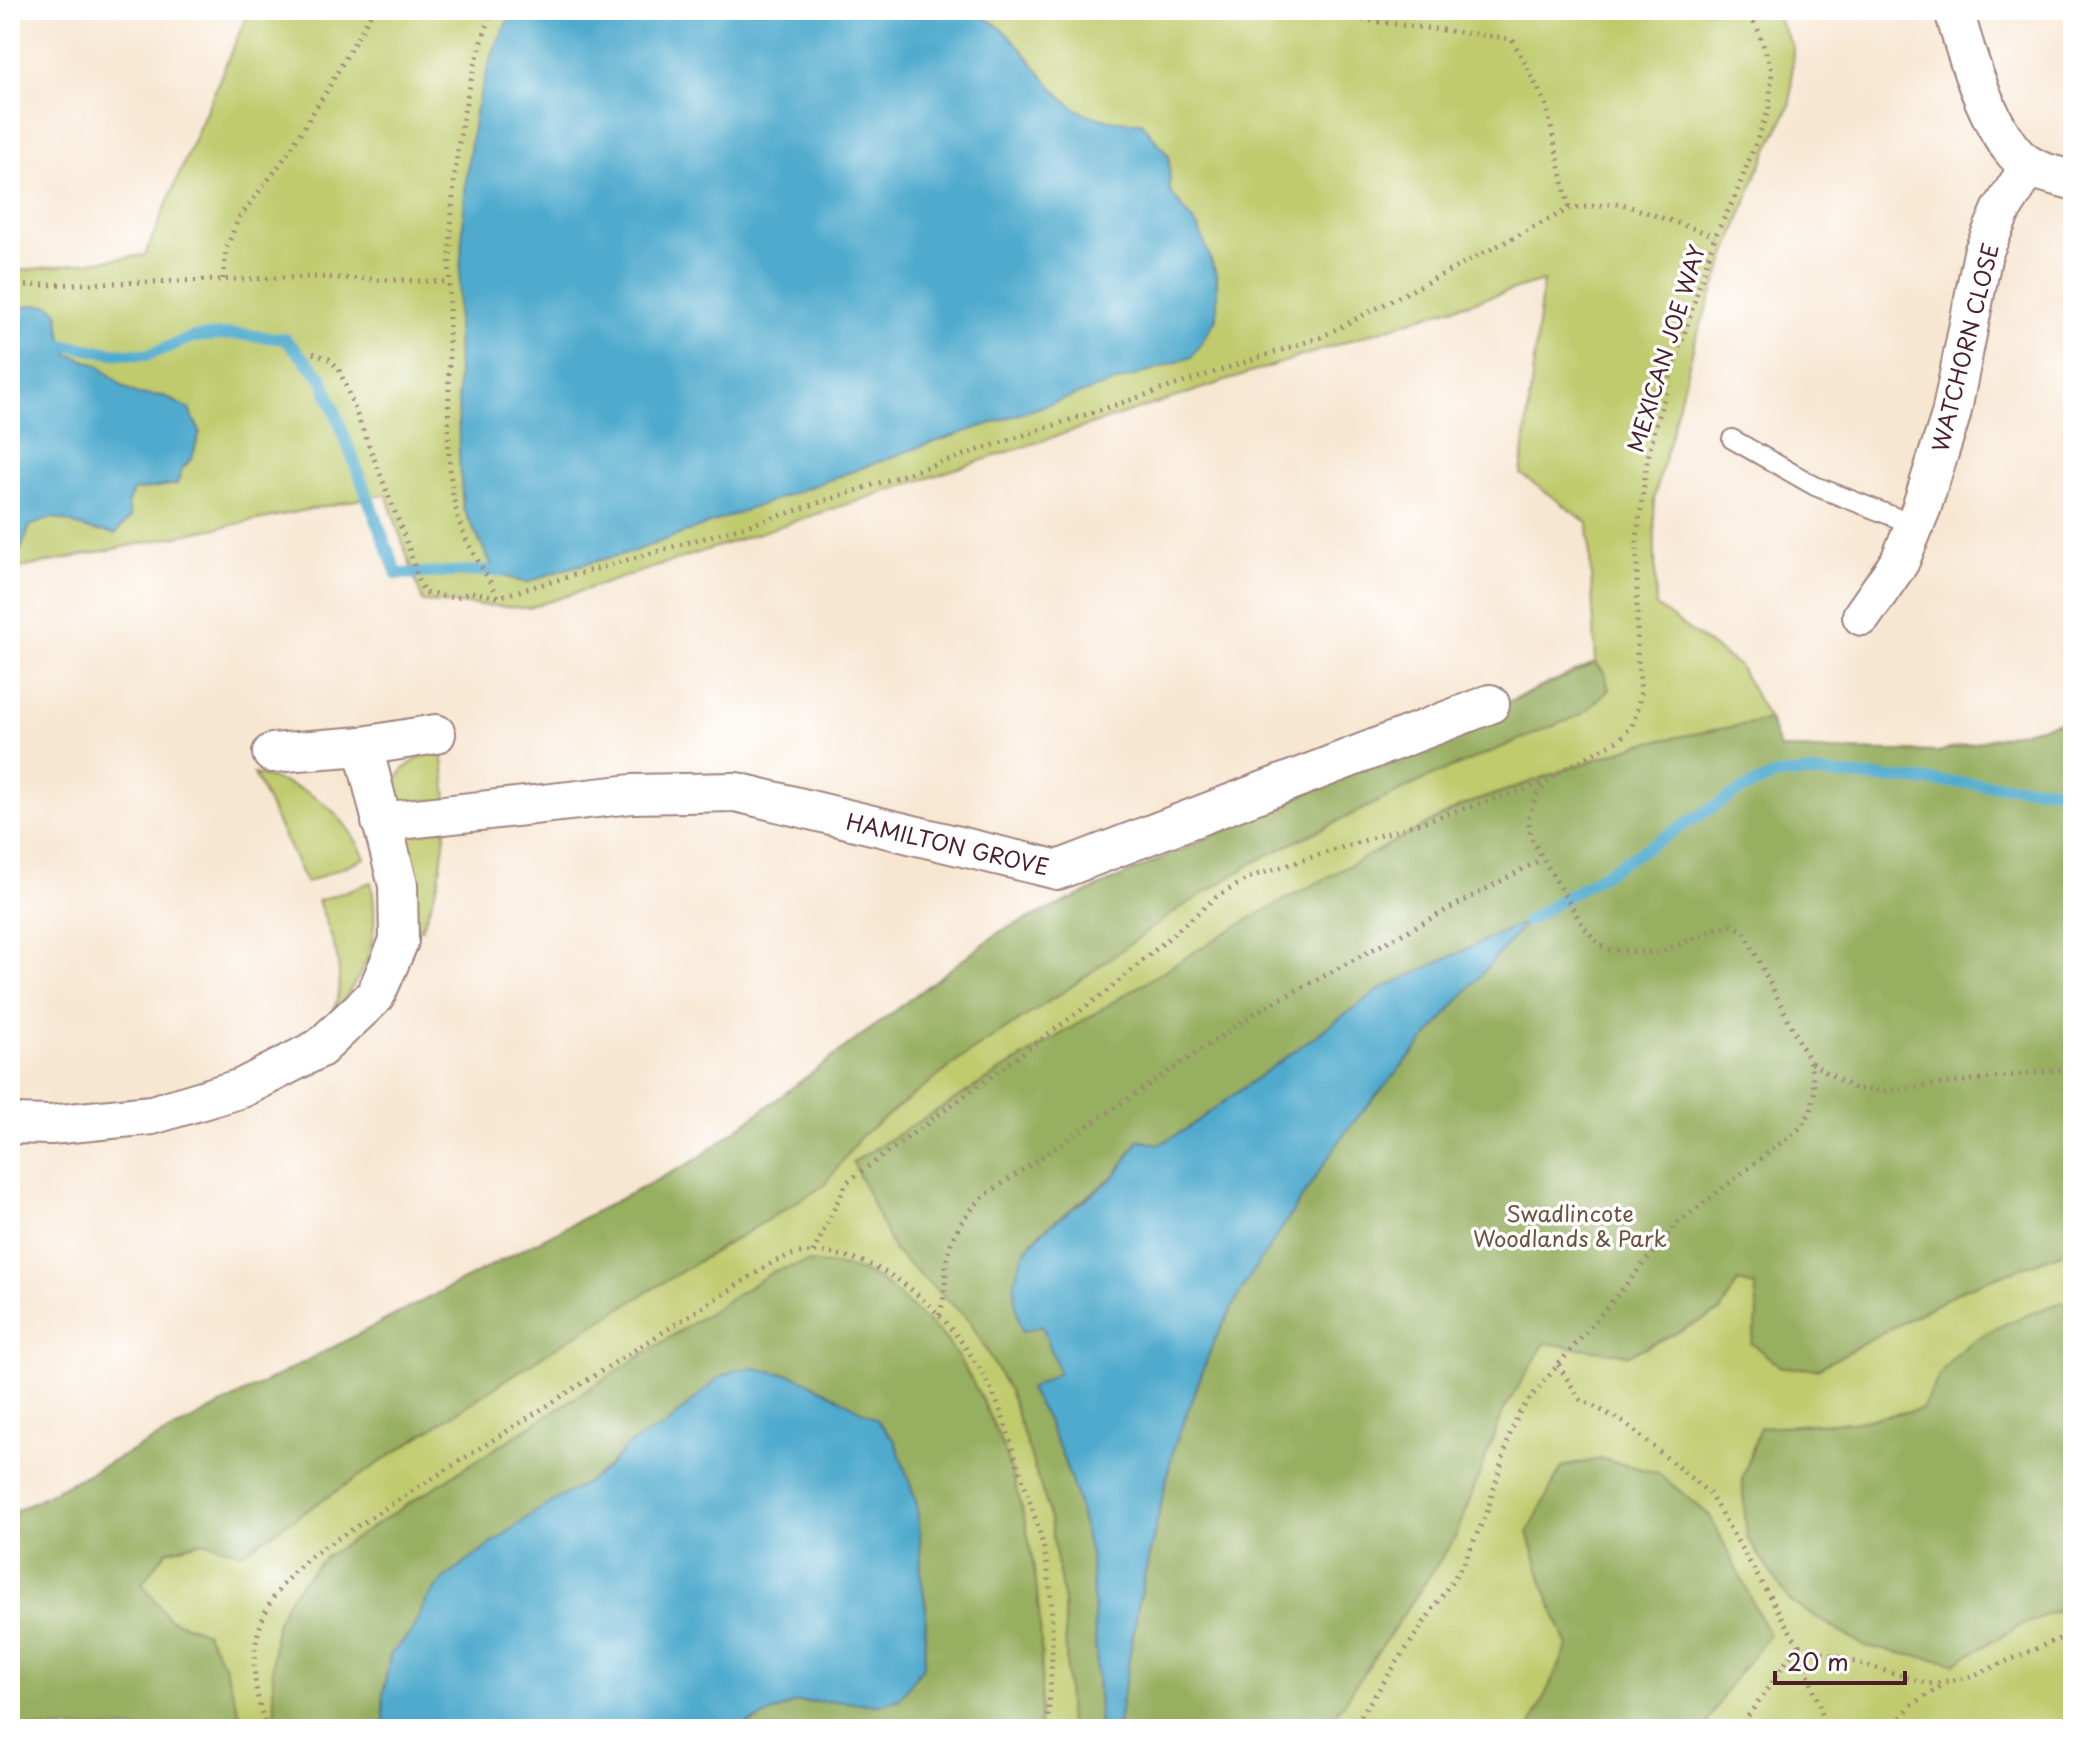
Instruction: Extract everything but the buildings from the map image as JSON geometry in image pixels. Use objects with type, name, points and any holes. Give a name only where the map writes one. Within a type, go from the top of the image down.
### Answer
[{"type":"street","points":[[1954,10],[1969,64],[1999,134],[2029,167],[2073,180]]},
{"type":"street","name":"WATCHORN CLOSE","points":[[1862,616],[1900,561],[1915,525],[1951,415],[1983,253],[2001,211],[2029,167]]},
{"type":"street","name":"HAMILTON GROVE","points":[[381,822],[632,794],[736,792],[1058,870],[1490,704]]},
{"type":"street","points":[[272,753],[363,746],[436,734]]},
{"type":"street","points":[[10,1124],[50,1125],[152,1115],[242,1088],[320,1048],[375,996],[399,941],[398,885],[363,746]]},
{"type":"lane","points":[[1732,439],[1815,486],[1915,525]]},
{"type":"path","points":[[223,279],[226,250],[238,219],[276,172],[373,10]]},
{"type":"path","points":[[493,10],[464,106],[456,151],[450,282],[449,433],[459,522],[497,595]]},
{"type":"path","points":[[1283,10],[1512,39],[1546,104],[1569,209]]},
{"type":"path","name":"MEXICAN JOE WAY","points":[[1352,1729],[1464,1563],[1487,1512],[1502,1455],[1520,1412],[1678,1223],[1800,1128],[1811,1111],[1815,1092],[1810,1063],[1744,931],[1731,925],[1658,953],[1619,953],[1599,945],[1542,859],[1531,838],[1528,818],[1537,794],[1548,782],[1562,770],[1619,740],[1632,726],[1638,708],[1641,692],[1637,653],[1637,537],[1647,462],[1662,402],[1715,236],[1734,199],[1769,109],[1772,70],[1758,30],[1746,10]]},
{"type":"path","points":[[313,353],[329,359],[339,369],[425,593],[455,598],[471,592],[497,595],[770,519],[1321,337],[1569,209],[1619,203],[1715,236]]},
{"type":"path","points":[[10,286],[313,277],[450,282]]},
{"type":"path","points":[[813,1253],[847,1182],[1110,989],[1216,897],[1253,876],[1548,782]]},
{"type":"path","points":[[939,1315],[946,1294],[947,1257],[955,1235],[966,1215],[984,1196],[1258,1011],[1542,859]]},
{"type":"path","points":[[1810,1063],[1855,1089],[1884,1091],[2073,1068]]},
{"type":"path","points":[[267,1729],[258,1697],[253,1658],[271,1600],[293,1570],[772,1263],[798,1253],[849,1256],[870,1264],[898,1281],[939,1315],[964,1346],[993,1394],[1004,1420],[1045,1556],[1051,1645],[1047,1729]]},
{"type":"path","points":[[1558,1365],[1580,1399],[1625,1423],[1709,1493],[1798,1645],[1818,1701],[1824,1729]]},
{"type":"path","points":[[1798,1645],[1929,1684],[1967,1678],[2073,1633]]},
{"type":"path","points":[[1739,1729],[1798,1645]]},
{"type":"path","points":[[1890,1729],[1912,1705],[1948,1681]]},
{"type":"green space","name":"Swadlincote Woodlands & Park","points":[[249,10],[1773,10],[1793,47],[1791,103],[1756,175],[1695,341],[1654,499],[1656,606],[1739,666],[1769,720],[1780,749],[1938,752],[2073,719],[2073,1729],[10,1729],[10,1514],[696,1160],[1001,931],[1596,662],[1588,523],[1521,474],[1543,281],[1425,316],[529,608],[423,602],[386,494],[10,570],[10,272],[145,255]]},
{"type":"green space","points":[[1596,663],[1605,674],[1609,690],[1583,714],[1427,778],[1260,859],[1177,910],[1068,989],[963,1057],[861,1136],[825,1185],[553,1349],[242,1553],[203,1541],[167,1551],[142,1583],[169,1619],[205,1632],[224,1665],[245,1729],[10,1729],[10,1514],[696,1160],[1001,931]]},
{"type":"green space","points":[[2073,719],[2073,1249],[1964,1289],[1817,1369],[1781,1367],[1751,1343],[1758,1316],[1755,1286],[1738,1282],[1720,1312],[1629,1355],[1545,1343],[1504,1410],[1455,1538],[1326,1729],[1117,1729],[1139,1600],[1174,1446],[1214,1341],[1245,1284],[1346,1130],[1525,923],[1379,990],[1185,1130],[1158,1145],[1139,1140],[1115,1175],[1041,1232],[1026,1249],[1042,1325],[1059,1372],[1029,1389],[1061,1452],[1076,1495],[1091,1558],[1100,1729],[1069,1729],[1064,1603],[1048,1509],[1009,1391],[969,1320],[894,1251],[853,1162],[1240,924],[1461,806],[1640,744],[1769,720],[1780,749],[1938,752]]},
{"type":"green space","points":[[442,747],[447,800],[393,802],[395,782],[403,770],[422,756]]},
{"type":"green space","points":[[254,774],[291,785],[321,801],[345,824],[365,858],[306,883]]},
{"type":"green space","points":[[446,828],[439,880],[422,929],[407,924],[406,836]]},
{"type":"green space","points":[[371,882],[374,920],[369,952],[356,982],[333,1013],[339,970],[333,942],[318,901]]},
{"type":"green space","points":[[808,1262],[853,1269],[887,1286],[943,1336],[973,1382],[1013,1476],[1026,1526],[1040,1629],[1039,1729],[736,1729],[796,1702],[880,1705],[899,1699],[924,1665],[926,1607],[920,1577],[916,1501],[895,1441],[822,1389],[795,1376],[754,1368],[736,1370],[717,1379],[663,1428],[626,1448],[591,1480],[535,1512],[444,1579],[428,1598],[411,1633],[390,1656],[383,1696],[385,1729],[280,1729],[273,1689],[276,1627],[288,1600],[325,1557],[774,1271]]},
{"type":"green space","points":[[2073,1298],[2073,1603],[2018,1627],[1955,1663],[1866,1647],[1791,1602],[1747,1538],[1742,1480],[1760,1427],[1851,1422],[1922,1409],[1943,1370],[1969,1344],[2020,1317]]},
{"type":"green space","points":[[1601,1459],[1658,1473],[1710,1516],[1769,1635],[1728,1687],[1704,1729],[1529,1729],[1568,1647],[1544,1586],[1528,1532],[1562,1467]]},
{"type":"water","points":[[513,10],[961,10],[980,15],[1010,36],[1057,93],[1071,105],[1096,117],[1141,122],[1169,156],[1170,191],[1199,229],[1217,276],[1217,318],[1192,357],[914,449],[632,552],[561,570],[526,583],[496,574],[463,508],[457,321],[466,179],[475,112],[493,52]]},
{"type":"water","points":[[32,305],[50,305],[58,312],[63,345],[70,355],[98,365],[125,388],[138,394],[164,396],[189,409],[200,432],[192,458],[182,469],[177,484],[133,491],[127,504],[131,517],[115,534],[88,529],[58,518],[47,519],[30,526],[17,560],[10,563],[10,329],[16,312]]},
{"type":"water","points":[[1527,921],[1346,1131],[1245,1284],[1214,1341],[1174,1447],[1139,1600],[1117,1729],[1100,1729],[1091,1558],[1076,1495],[1061,1452],[1029,1389],[1059,1372],[1042,1325],[1022,1332],[1015,1301],[1016,1278],[1022,1258],[1047,1228],[1114,1176],[1139,1140],[1158,1145],[1185,1130],[1379,990]]},
{"type":"water","points":[[754,1368],[795,1376],[822,1389],[876,1419],[895,1441],[916,1501],[926,1607],[924,1665],[899,1699],[880,1705],[796,1702],[736,1729],[385,1729],[383,1696],[390,1655],[411,1633],[428,1598],[444,1579],[535,1512],[591,1480],[626,1448],[663,1428],[717,1379],[736,1370]]},
{"type":"waterway","points":[[63,345],[148,355],[193,337],[236,334],[285,339],[322,378],[397,574],[505,570]]},
{"type":"waterway","points":[[1527,921],[1740,791],[1776,775],[1807,773],[2073,790]]}]
